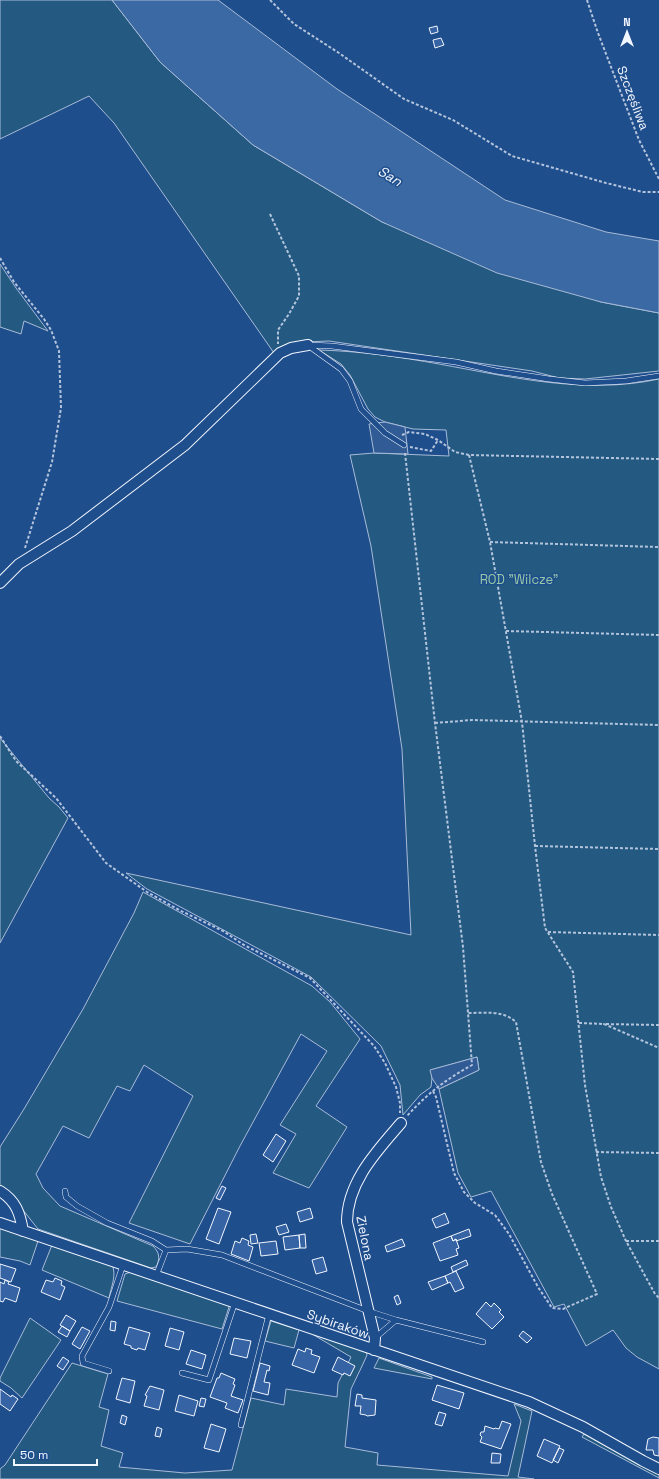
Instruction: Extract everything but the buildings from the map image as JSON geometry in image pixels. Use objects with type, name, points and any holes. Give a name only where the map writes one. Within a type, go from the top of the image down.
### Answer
[{"type":"street","points":[[0,583],[19,564],[72,531],[185,445],[280,353],[291,348],[308,345]]},
{"type":"street","name":"Zielona","points":[[374,1350],[375,1338],[347,1222],[347,1210],[352,1190],[360,1175],[383,1143],[401,1123]]},
{"type":"street","points":[[0,1191],[16,1206],[20,1215],[23,1231]]},
{"type":"street","name":"Sybiraków","points":[[0,1223],[529,1402],[583,1427],[659,1469]]},
{"type":"lane","points":[[308,345],[332,346],[456,362],[496,371],[549,379],[585,382],[626,381],[659,376]]},
{"type":"lane","points":[[308,345],[341,369],[350,381],[361,409],[385,433],[404,445]]},
{"type":"lane","points":[[65,1191],[66,1196],[77,1206],[107,1223],[152,1241],[166,1250],[188,1249],[222,1255],[368,1311],[396,1320],[483,1342]]},
{"type":"lane","points":[[156,1276],[166,1250]]},
{"type":"lane","points":[[109,1371],[83,1363],[82,1356],[109,1307],[123,1265]]},
{"type":"lane","points":[[182,1373],[209,1380],[235,1302]]},
{"type":"lane","points":[[240,1424],[269,1314]]},
{"type":"lane","points":[[375,1338],[396,1320]]},
{"type":"path","points":[[270,0],[294,24],[339,53],[404,99],[453,120],[512,156],[606,183],[643,192],[659,192]]},
{"type":"path","name":"Szczęśliwa","points":[[587,0],[639,140],[659,179]]},
{"type":"path","points":[[270,214],[299,276],[299,296],[290,314],[278,330],[280,353]]},
{"type":"path","points":[[0,258],[14,282],[51,330],[59,351],[61,408],[52,462],[19,564]]},
{"type":"path","points":[[398,440],[401,435],[409,432],[425,434],[438,440],[455,452],[469,455],[659,459]]},
{"type":"path","points":[[401,1123],[422,1099],[448,1079],[472,1065],[463,947],[435,723],[404,445],[416,449],[431,451],[438,440]]},
{"type":"path","points":[[469,455],[490,542],[522,722],[545,928],[573,972],[585,1085],[601,1177],[611,1207],[626,1240],[655,1294],[659,1298]]},
{"type":"path","points":[[490,542],[659,547]]},
{"type":"path","points":[[506,631],[659,635]]},
{"type":"path","points":[[435,723],[472,720],[659,725]]},
{"type":"path","points":[[0,736],[16,761],[56,798],[106,863],[147,892],[172,907],[223,931],[244,946],[310,978],[374,1046],[386,1062],[396,1087],[400,1103],[401,1123]]},
{"type":"path","points":[[535,846],[659,849]]},
{"type":"path","points":[[548,932],[659,935]]},
{"type":"path","points":[[433,1091],[436,1097],[454,1173],[464,1192],[474,1203],[495,1215],[509,1234],[538,1287],[552,1308],[563,1309],[597,1294],[552,1194],[541,1162],[516,1022],[510,1017],[500,1013],[468,1013]]},
{"type":"path","points":[[579,1023],[659,1025]]},
{"type":"path","points":[[604,1024],[659,1048]]},
{"type":"path","points":[[596,1152],[659,1153]]},
{"type":"path","points":[[626,1240],[659,1241]]},
{"type":"green space","points":[[0,0],[112,0],[160,62],[253,145],[382,222],[601,302],[659,313],[659,371],[585,379],[559,378],[532,371],[329,341],[305,342],[274,353],[114,123],[89,96],[0,139]]},
{"type":"green space","points":[[0,264],[48,331],[24,321],[21,334],[0,327]]},
{"type":"green space","name":"ROD \"Wilcze\"","points":[[319,350],[364,353],[424,361],[521,379],[576,385],[632,383],[659,379],[659,1369],[637,1357],[626,1348],[613,1330],[586,1346],[564,1304],[554,1307],[491,1191],[471,1197],[458,1173],[439,1089],[479,1070],[477,1057],[431,1070],[431,1087],[420,1095],[403,1115],[400,1085],[381,1046],[311,977],[147,889],[126,873],[411,935],[402,749],[371,546],[350,455],[374,453],[449,456],[446,430],[413,429],[385,422],[375,417],[368,409],[350,375],[341,364]]},
{"type":"green space","points":[[0,738],[49,798],[68,818],[0,943]]},
{"type":"green space","points":[[143,892],[312,986],[330,1002],[360,1039],[316,1106],[347,1127],[309,1188],[273,1173],[296,1134],[280,1125],[327,1051],[301,1034],[240,1146],[190,1244],[129,1223],[193,1096],[144,1065],[130,1091],[117,1086],[89,1138],[63,1126],[36,1174],[43,1188],[60,1206],[153,1246],[157,1251],[159,1259],[156,1267],[151,1268],[38,1229],[19,1205],[0,1186],[0,1147],[83,1009],[134,913]]},
{"type":"green space","points":[[0,1228],[38,1241],[30,1265],[20,1261],[0,1257]]},
{"type":"green space","points":[[52,1245],[112,1265],[114,1277],[109,1298],[42,1270]]},
{"type":"green space","points":[[131,1272],[228,1305],[229,1307],[222,1329],[117,1301],[125,1274]]},
{"type":"green space","points":[[30,1318],[61,1340],[22,1398],[0,1381],[0,1378]]},
{"type":"green space","points":[[271,1321],[299,1330],[294,1348],[265,1341]]},
{"type":"green space","points":[[312,1334],[366,1352],[367,1355],[351,1389],[345,1447],[378,1453],[377,1465],[508,1476],[521,1421],[514,1404],[532,1411],[518,1477],[534,1479],[0,1479],[0,1469],[5,1465],[72,1363],[108,1374],[99,1407],[109,1410],[101,1446],[123,1453],[119,1467],[185,1473],[232,1470],[251,1398],[284,1405],[286,1389],[337,1397],[338,1383],[351,1357]]},
{"type":"green space","points":[[379,1358],[432,1377],[432,1379],[374,1368]]},
{"type":"green space","points":[[584,1434],[659,1474],[659,1478],[582,1437]]},
{"type":"shaded area","points":[[385,422],[405,427],[408,454],[374,453],[369,424]]},
{"type":"shaded area","points":[[477,1057],[479,1070],[439,1089],[432,1078],[430,1070]]},
{"type":"water","name":"San","points":[[112,0],[218,0],[337,89],[505,200],[606,232],[659,241],[659,313],[601,302],[497,273],[382,222],[253,145],[160,62]]}]
